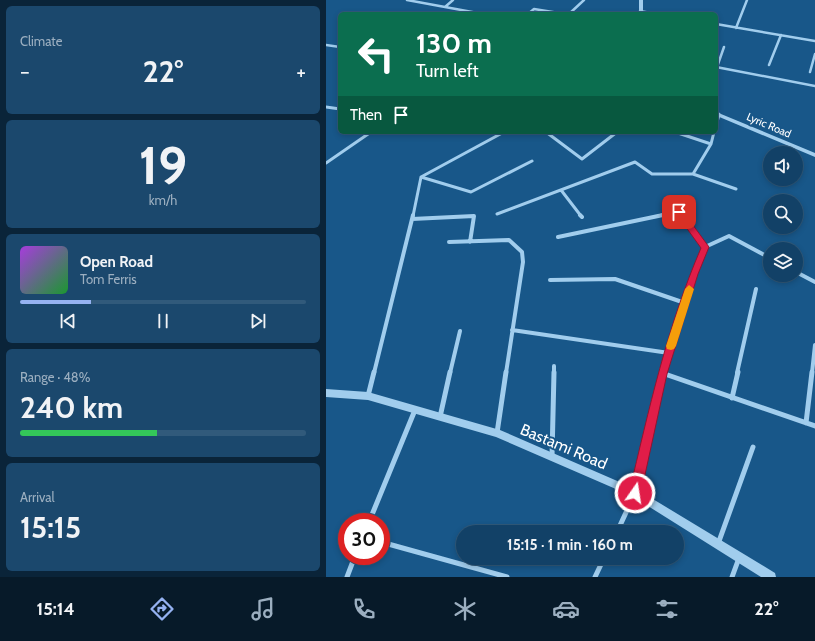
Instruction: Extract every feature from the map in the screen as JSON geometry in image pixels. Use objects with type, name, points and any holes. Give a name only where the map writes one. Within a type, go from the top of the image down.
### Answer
[{"type":"street","points":[[406,0],[472,12]]},
{"type":"street","points":[[445,7],[453,0]]},
{"type":"street","points":[[571,12],[584,0]]},
{"type":"street","points":[[641,0],[641,12]]},
{"type":"street","points":[[736,28],[747,0]]},
{"type":"street","points":[[530,12],[534,9],[553,12]]},
{"type":"street","points":[[718,24],[815,41]]},
{"type":"street","points":[[769,65],[781,36]]},
{"type":"street","points":[[326,45],[338,48]]},
{"type":"street","points":[[718,62],[724,46]]},
{"type":"street","points":[[810,72],[815,54]]},
{"type":"street","points":[[718,67],[815,86]]},
{"type":"street","points":[[326,107],[338,109]]},
{"type":"street","name":"Lyric Road","points":[[718,113],[815,155]]},
{"type":"street","points":[[326,163],[368,134]]},
{"type":"street","points":[[368,396],[421,177],[500,134]]},
{"type":"street","points":[[549,134],[582,158],[614,134]]},
{"type":"street","points":[[681,134],[711,144]]},
{"type":"street","points":[[693,174],[711,144],[714,134]]},
{"type":"street","points":[[421,177],[471,192],[532,161]]},
{"type":"street","points":[[497,214],[635,162],[652,174],[693,174],[736,189]]},
{"type":"street","points":[[561,190],[582,217]]},
{"type":"street","points":[[558,237],[679,212],[705,247]]},
{"type":"street","points":[[412,219],[474,216],[470,242]]},
{"type":"street","points":[[620,525],[635,493],[662,374],[694,274],[705,247],[729,236],[763,254]]},
{"type":"street","points":[[449,242],[509,240],[522,252],[523,262],[497,433]]},
{"type":"street","points":[[803,276],[815,282]]},
{"type":"street","points":[[550,280],[615,279],[685,303]]},
{"type":"street","points":[[732,398],[756,289]]},
{"type":"street","points":[[512,330],[669,353]]},
{"type":"street","points":[[440,418],[460,331]]},
{"type":"street","points":[[806,423],[815,345]]},
{"type":"street","points":[[552,457],[554,366]]},
{"type":"street","points":[[662,374],[815,426]]},
{"type":"street","name":"Bastami Road","points":[[326,393],[368,396],[440,418],[497,433],[635,493],[771,577]]},
{"type":"street","points":[[373,513],[415,410]]},
{"type":"street","points":[[718,544],[752,447]]},
{"type":"street","points":[[390,544],[507,577]]},
{"type":"street","points":[[732,577],[739,557]]},
{"type":"street","points":[[347,577],[352,565]]},
{"type":"street","points":[[595,577],[601,565]]},
{"type":"slow traffic","points":[[671,346],[689,289]]},
{"type":"route","points":[[635,493],[662,374],[694,274],[705,247],[679,212]]}]
